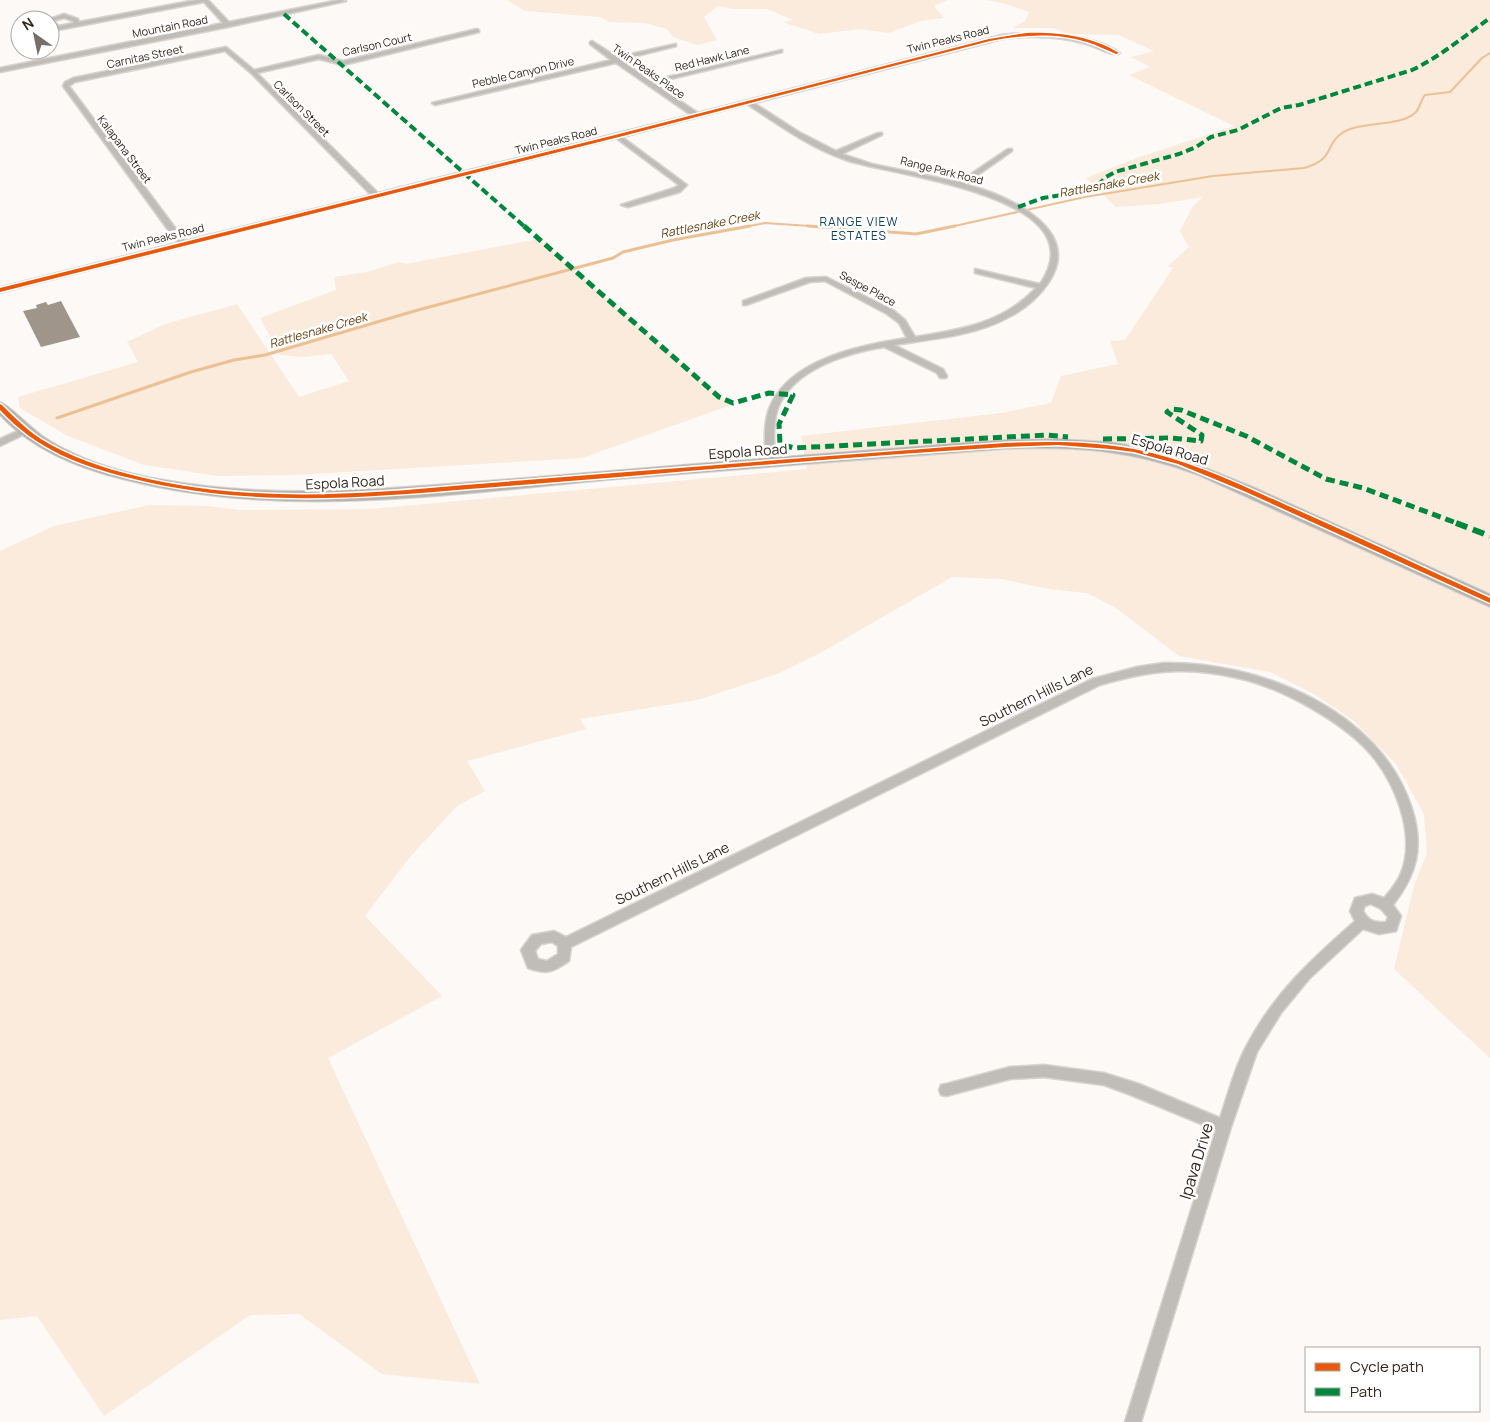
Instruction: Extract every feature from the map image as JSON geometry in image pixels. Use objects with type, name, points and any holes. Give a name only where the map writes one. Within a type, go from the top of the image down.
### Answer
[{"type":"main road","name":"Espola Road","points":[[0,406],[24,431],[57,451],[124,475],[179,488],[264,496],[360,495],[771,462],[1049,444],[1107,446],[1129,449],[1172,460],[1217,477],[1490,601]]},
{"type":"street","points":[[60,28],[205,0],[228,25]]},
{"type":"street","name":"Mountain Road","points":[[0,70],[344,1]]},
{"type":"street","points":[[60,17],[70,17],[76,20],[76,25]]},
{"type":"street","name":"Carlson Court","points":[[253,72],[319,58],[330,58],[335,62],[343,63],[477,31]]},
{"type":"street","name":"Twin Peaks Road","points":[[906,61],[924,51],[993,33]]},
{"type":"street","name":"Twin Peaks Road","points":[[0,290],[617,136],[990,40],[1021,34],[1082,39],[1117,53]]},
{"type":"street","name":"Twin Peaks Place","points":[[592,43],[696,115]]},
{"type":"street","name":"Pebble Canyon Drive","points":[[435,103],[674,45]]},
{"type":"street","name":"Carlson Street","points":[[208,52],[226,49],[253,72],[375,196]]},
{"type":"street","name":"Red Hawk Lane","points":[[648,83],[780,51]]},
{"type":"street","name":"Carnitas Street","points":[[86,79],[208,52]]},
{"type":"street","name":"Kalapana Street","points":[[86,79],[73,80],[67,83],[66,86],[183,244]]},
{"type":"street","name":"Range Park Road","points":[[748,102],[817,146],[836,154],[860,163],[960,184],[1018,207],[1044,230],[1054,247],[1055,258],[1051,273],[1042,287],[1026,303],[1003,317],[951,334],[912,339],[851,352],[819,364],[801,375],[787,387],[775,406],[769,421],[771,462]]},
{"type":"street","points":[[836,154],[880,134]]},
{"type":"street","points":[[617,136],[683,185],[678,190],[625,205]]},
{"type":"street","points":[[960,184],[1010,150]]},
{"type":"street","points":[[978,271],[1042,287]]},
{"type":"street","name":"Sespe Place","points":[[746,304],[809,280],[826,279],[890,312],[902,322],[912,339]]},
{"type":"street","points":[[885,344],[940,371],[943,376]]},
{"type":"street","points":[[0,443],[24,431]]},
{"type":"street","name":"Southern Hills Lane","points":[[565,944],[1096,682],[1162,667],[1192,668],[1233,673],[1267,683],[1308,700],[1370,746],[1387,770],[1405,803],[1412,833],[1410,864],[1399,889],[1386,905]]},
{"type":"street","points":[[1372,899],[1386,905],[1395,916],[1391,927],[1377,930],[1362,922],[1356,911],[1360,902],[1372,899]]},
{"type":"street","name":"Ipava Drive","points":[[1133,1422],[1224,1127],[1251,1050],[1276,1009],[1304,976],[1362,922]]},
{"type":"street","points":[[946,1090],[1010,1073],[1044,1071],[1104,1079],[1134,1089],[1224,1127]]},
{"type":"shaded area","points":[[507,0],[948,0],[934,6],[944,18],[920,21],[889,33],[859,29],[819,34],[783,22],[793,20],[767,9],[733,9],[718,6],[704,17],[717,40],[697,45],[673,37],[667,29],[645,23],[609,22],[600,17],[525,11]]},
{"type":"shaded area","points":[[986,0],[1490,0],[1490,1058],[1394,969],[1414,886],[1427,853],[1424,814],[1396,764],[1354,721],[1314,694],[1270,672],[1179,656],[1116,608],[1087,593],[1049,589],[1001,579],[952,577],[820,653],[777,674],[697,700],[580,719],[586,729],[467,761],[485,791],[457,806],[409,858],[365,916],[442,996],[328,1058],[480,1384],[382,1374],[299,1314],[250,1315],[104,1416],[37,1316],[0,1320],[0,551],[54,526],[149,505],[208,506],[240,510],[372,509],[807,469],[801,436],[1001,413],[1051,403],[1061,376],[1118,364],[1110,341],[1125,340],[1173,268],[1168,266],[1189,247],[1180,231],[1193,206],[1203,197],[1159,204],[1116,207],[1086,178],[1137,158],[1234,126],[1129,75],[1150,67],[1131,57],[1154,51],[1119,35],[1069,34],[1053,28],[1013,28],[1025,21],[1029,12],[1003,3]]},
{"type":"shaded area","points":[[538,239],[731,405],[582,458],[294,475],[219,476],[144,465],[68,436],[20,408],[18,397],[138,362],[127,342],[165,324],[237,304],[299,397],[349,381],[331,354],[301,357],[280,355],[260,318],[336,290],[334,277],[367,272],[399,262],[406,264]]},
{"type":"building","points":[[61,301],[80,337],[41,347],[23,311],[37,308],[36,305],[46,302],[48,305]]},
{"type":"waterway","name":"Rattlesnake Creek","points":[[950,227],[1085,197],[1213,176],[1304,168],[1321,160],[1333,142],[1342,133],[1360,126],[1391,122],[1409,117],[1416,112],[1425,95],[1450,92],[1482,58],[1490,53]]},
{"type":"waterway","name":"Rattlesnake Creek","points":[[744,227],[765,223],[825,227]]},
{"type":"waterway","name":"Rattlesnake Creek","points":[[57,418],[191,372],[234,360],[265,355],[418,310],[613,258],[623,252],[673,240],[750,226]]},
{"type":"waterway","name":"Rattlesnake Creek","points":[[808,226],[916,234],[955,226]]},
{"type":"marked path","points":[[284,14],[719,397],[733,403],[769,393],[793,395],[779,424],[780,444],[794,448],[1047,435],[1068,437]]},
{"type":"marked path","points":[[1018,207],[1043,198],[1093,190],[1106,177],[1115,172],[1179,154],[1196,147],[1211,137],[1238,130],[1281,108],[1299,105],[1412,70],[1427,63],[1437,54],[1490,18]]},
{"type":"marked path","points":[[1103,439],[1171,438],[1201,441],[1202,435],[1167,412],[1171,409],[1181,410],[1246,436],[1326,479],[1363,488],[1490,536]]},
{"type":"cycle path","points":[[0,290],[617,136],[990,40],[1014,36],[1052,34],[1092,42],[1117,53]]},
{"type":"cycle path","points":[[0,406],[24,430],[37,439],[50,447],[95,467],[163,485],[267,496],[319,496],[424,491],[1005,445],[1058,443],[1110,447],[1158,456],[1226,480],[1490,601]]},
{"type":"district","name":"RANGE VIEW ESTATES","points":[[859,228]]}]
